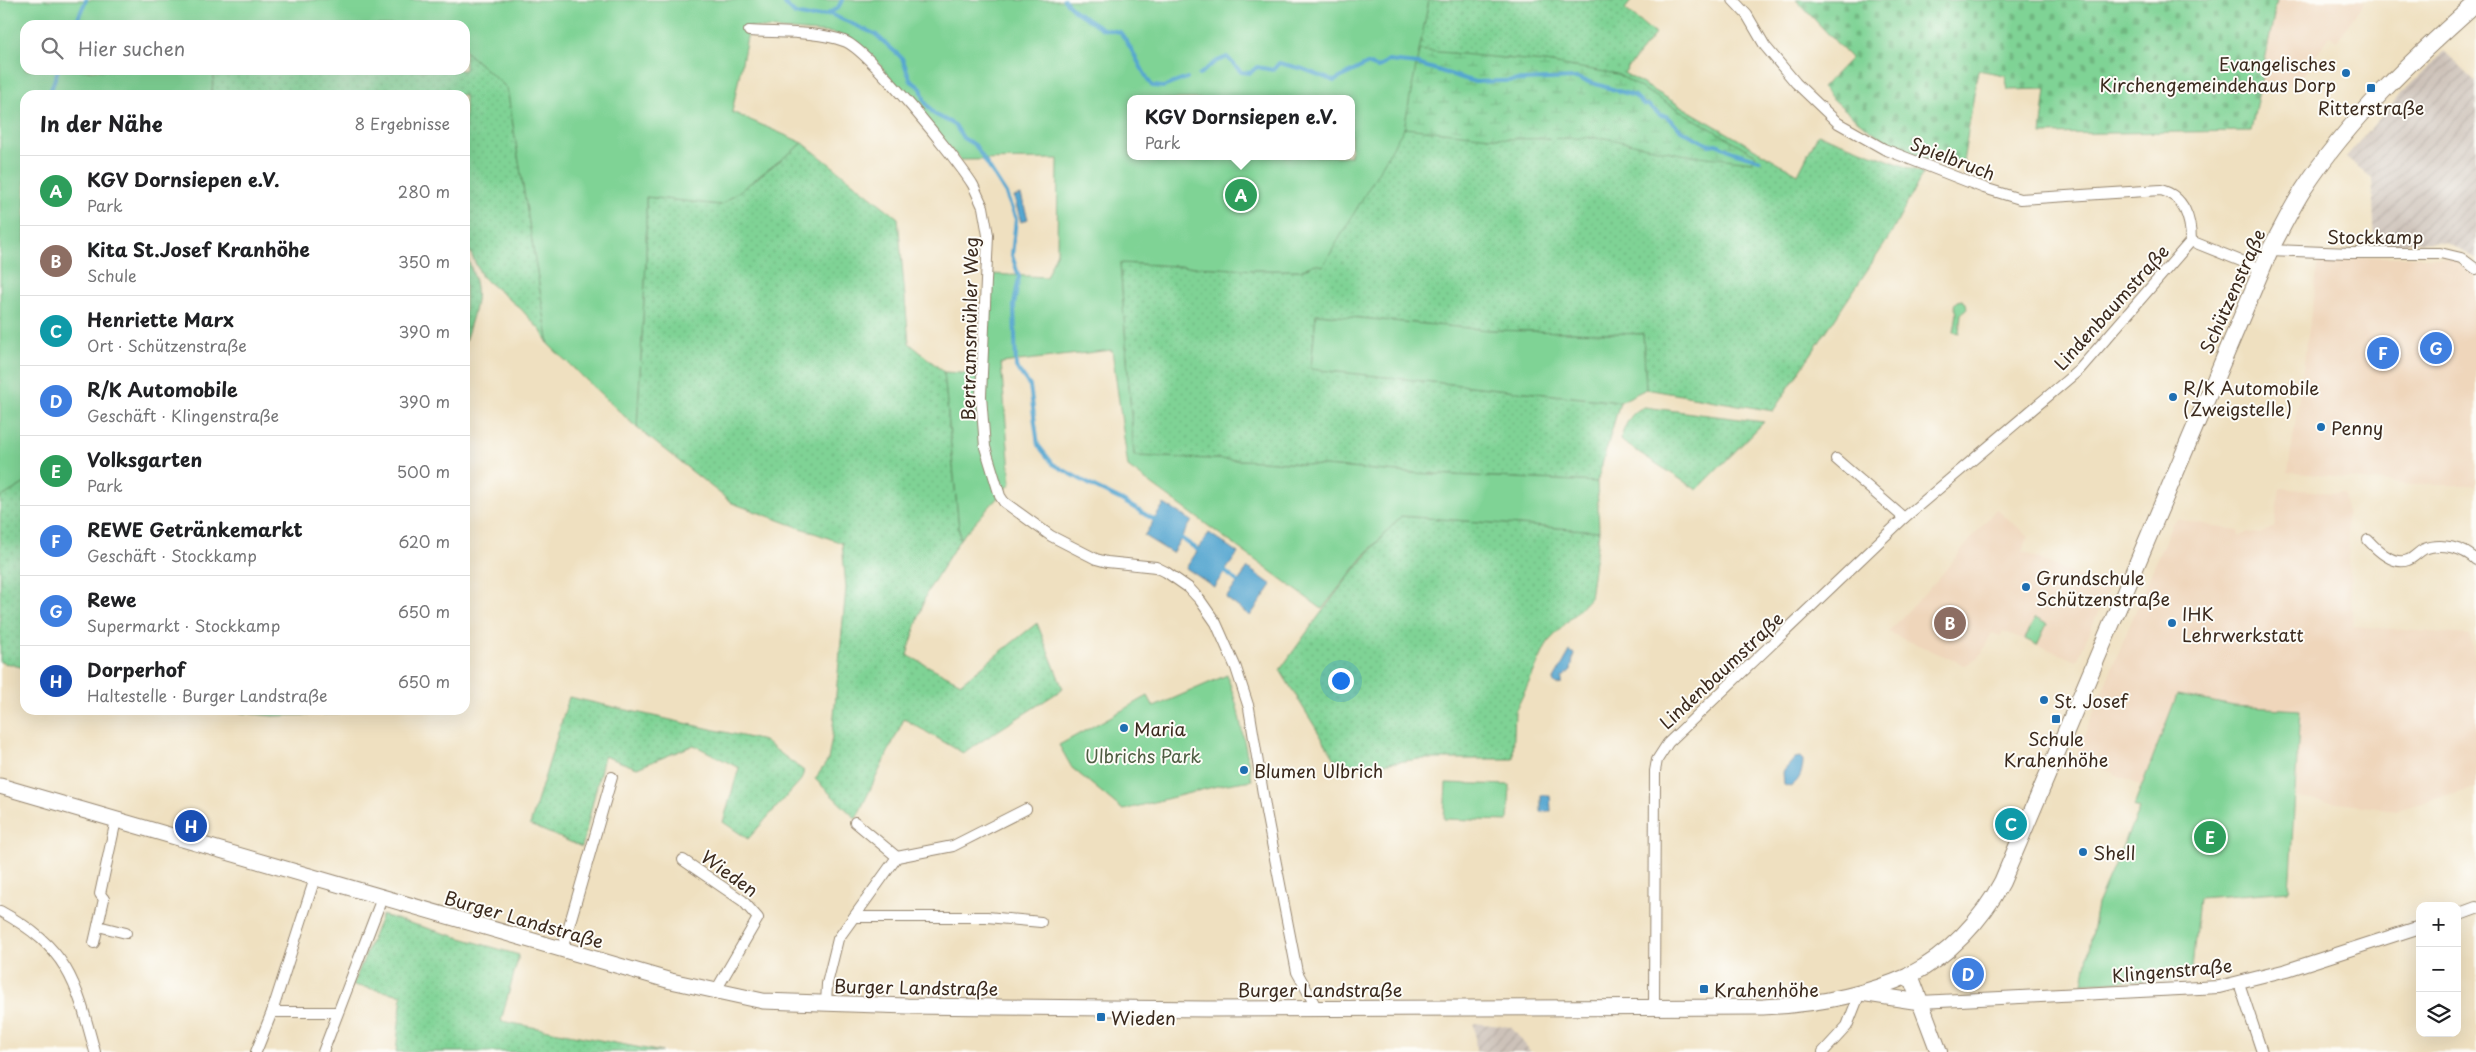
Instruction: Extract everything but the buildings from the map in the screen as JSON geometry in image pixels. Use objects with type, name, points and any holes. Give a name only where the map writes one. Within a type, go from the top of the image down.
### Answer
[{"type":"main road","name":"Schützenstraße","points":[[1910,975],[1932,962],[1959,938],[1986,908],[2002,882],[2261,269],[2299,197],[2334,148],[2398,78],[2476,3]]},
{"type":"main road","name":"Burger Landstraße","points":[[0,786],[562,950],[715,992],[763,1001],[826,1004],[1207,1009],[1785,1006],[1826,1001],[1860,993],[1910,975]]},
{"type":"main road","points":[[1910,975],[1939,1052]]},
{"type":"main road","name":"Burger Landstraße","points":[[1860,993],[1920,1002]]},
{"type":"street","name":"Spielbruch","points":[[1733,0],[1752,23],[1765,46],[1796,83],[1838,123],[1882,148],[1984,188],[2020,199],[2167,191],[2178,199],[2185,209],[2191,241]]},
{"type":"street","name":"Bertramsmühler Weg","points":[[749,31],[832,37],[853,44],[873,63],[974,185],[983,207],[988,235],[981,396],[984,447],[1000,496],[1004,502],[1052,536],[1096,559],[1107,562],[1156,567],[1180,580],[1200,600],[1216,623],[1236,668],[1249,708],[1270,837],[1297,972],[1316,1007]]},
{"type":"street","name":"Lindenbaumstraße","points":[[1654,1008],[1654,777],[1662,751],[1677,733],[1904,518],[2079,370],[2191,241],[2261,269]]},
{"type":"street","name":"Stockkamp","points":[[2270,250],[2350,253],[2440,253],[2461,258],[2476,268]]},
{"type":"street","points":[[1836,459],[1904,518]]},
{"type":"street","points":[[2368,540],[2376,549],[2396,561],[2408,560],[2431,548],[2457,548],[2465,550],[2476,560]]},
{"type":"street","points":[[562,950],[612,777]]},
{"type":"street","points":[[826,1004],[827,984],[838,939],[897,857],[953,846],[988,830],[1026,809]]},
{"type":"street","points":[[94,943],[104,899],[100,894],[116,820]]},
{"type":"street","points":[[855,822],[897,857]]},
{"type":"street","name":"Wieden","points":[[683,860],[742,900],[758,918],[715,992]]},
{"type":"street","points":[[256,1052],[272,1012],[315,878]]},
{"type":"street","points":[[323,1052],[336,1012],[382,898]]},
{"type":"street","points":[[2461,913],[2476,908]]},
{"type":"street","points":[[0,911],[40,936],[61,960],[72,979],[95,1052]]},
{"type":"street","points":[[854,917],[987,917],[1041,922]]},
{"type":"street","points":[[98,926],[126,932]]},
{"type":"street","name":"Klingenstraße","points":[[1920,1002],[2160,991],[2239,983],[2287,970],[2416,928]]},
{"type":"street","points":[[2239,983],[2262,1052]]},
{"type":"street","points":[[1822,1052],[1847,1026],[1860,993]]},
{"type":"street","points":[[272,1012],[336,1012]]},
{"type":"shaded area","points":[[2277,0],[2360,0],[2364,2],[2337,41],[2330,36],[2313,59],[2317,64],[2284,88],[2261,84]]},
{"type":"shaded area","points":[[2444,51],[2476,82],[2476,258],[2446,243],[2414,242],[2375,245],[2372,178],[2346,157],[2397,98]]},
{"type":"shaded area","points":[[2441,257],[2452,259],[2476,273],[2475,485],[2412,485],[2288,472],[2319,258]]},
{"type":"shaded area","points":[[2280,488],[2345,494],[2353,626],[2470,635],[2476,665],[2476,788],[2396,810],[2296,798],[2300,710],[2234,706],[2177,695],[2142,787],[2076,755],[2172,523],[2178,519],[2237,530],[2240,536],[2248,532],[2260,534],[2274,527]]},
{"type":"shaded area","name":"Grundschule Schützenstraße","points":[[1996,509],[2029,536],[2022,551],[2108,590],[2077,661],[2003,631],[2000,636],[1992,633],[1980,656],[1965,665],[1888,632],[1937,580]]},
{"type":"shaded area","points":[[1474,1023],[1511,1027],[1531,1052],[1476,1052]]},
{"type":"green space","points":[[0,0],[1429,0],[1404,128],[1323,266],[1315,264],[1301,270],[1256,270],[1120,263],[1134,456],[1262,461],[1410,473],[1597,482],[1599,531],[1401,516],[1365,555],[1322,609],[1128,467],[1112,350],[1001,363],[1011,483],[960,539],[944,372],[978,374],[990,274],[1046,277],[1057,252],[1058,159],[960,160],[880,65],[852,38],[833,33],[749,27],[732,112],[803,143],[721,205],[646,197],[646,262],[637,428],[549,345],[507,88],[470,55],[470,20],[20,20],[20,75],[214,75],[212,90],[20,90],[20,486],[0,498]]},
{"type":"green space","points":[[1429,0],[1632,0],[1625,9],[1655,34],[1624,73],[1798,174],[1818,134],[1923,173],[1890,236],[1773,411],[1646,389],[1643,334],[1489,330],[1316,314],[1311,369],[1620,402],[1597,482],[1410,473],[1262,461],[1134,456],[1120,263],[1256,270],[1301,270],[1315,264],[1418,50]]},
{"type":"green space","points":[[1796,0],[2277,0],[2251,131],[2041,134],[2046,89],[2008,90],[2005,75],[1978,70],[1963,162],[1941,162],[1928,160],[1913,154],[1884,139],[1870,130],[1822,88],[1851,58]]},
{"type":"green space","points":[[1418,50],[1545,62],[1617,74],[1756,155],[1751,162],[1680,154],[1605,138],[1510,139],[1404,128]]},
{"type":"green space","points":[[470,55],[507,88],[549,345],[541,331],[521,309],[482,277],[470,252],[470,90],[212,90],[214,75],[470,75]]},
{"type":"green space","points":[[803,143],[898,218],[909,343],[944,372],[960,539],[926,594],[907,655],[961,683],[1037,623],[1063,689],[963,753],[904,719],[856,819],[815,779],[828,760],[832,737],[846,588],[842,543],[732,503],[637,428],[646,262],[646,197],[721,205]]},
{"type":"green space","points":[[470,265],[476,288],[473,317],[470,326]]},
{"type":"green space","points":[[1962,300],[1966,303],[1967,309],[1961,314],[1959,333],[1954,332],[1957,313],[1954,305],[1957,301]]},
{"type":"green space","points":[[1316,314],[1489,330],[1643,334],[1646,389],[1620,402],[1311,369]]},
{"type":"green space","points":[[1644,407],[1764,422],[1697,490],[1620,440],[1631,416]]},
{"type":"green space","points":[[20,486],[20,667],[0,662],[0,498]]},
{"type":"green space","points":[[1401,516],[1599,531],[1590,598],[1548,642],[1515,712],[1513,759],[1420,759],[1341,769],[1280,670],[1338,591]]},
{"type":"green space","points":[[2035,618],[2047,624],[2037,645],[2025,639]]},
{"type":"green space","name":"Ulbrichs Park","points":[[1227,675],[1237,706],[1252,780],[1221,785],[1123,810],[1072,768],[1059,745],[1148,696],[1154,707]]},
{"type":"green space","points":[[2177,695],[2234,706],[2300,710],[2289,891],[2199,898],[2191,979],[2083,983],[2097,904],[2139,809],[2134,806]]},
{"type":"green space","points":[[569,697],[764,741],[804,771],[801,780],[748,839],[723,822],[739,768],[694,745],[637,768],[604,756],[582,847],[530,825]]},
{"type":"green space","points":[[263,715],[306,715],[273,716]]},
{"type":"green space","points":[[1446,783],[1510,785],[1508,821],[1444,819]]},
{"type":"green space","points":[[382,915],[519,955],[501,1021],[662,1052],[396,1052],[402,995],[353,985]]},
{"type":"water","points":[[1021,195],[1028,219],[1021,222],[1014,197]]},
{"type":"water","points":[[1164,504],[1192,521],[1172,553],[1144,536]]},
{"type":"water","points":[[1209,533],[1238,553],[1214,587],[1186,568]]},
{"type":"water","points":[[1248,568],[1272,585],[1250,616],[1226,598]]},
{"type":"water","points":[[1570,651],[1574,654],[1571,670],[1562,678],[1562,684],[1556,685],[1553,681]]},
{"type":"water","points":[[1800,757],[1803,760],[1803,764],[1799,779],[1790,787],[1784,785],[1783,772],[1795,758]]},
{"type":"water","points":[[1541,795],[1550,795],[1551,811],[1541,812]]},
{"type":"waterway","points":[[77,20],[86,0]]},
{"type":"waterway","points":[[781,0],[795,14],[810,17],[830,14],[875,34],[902,58],[911,81],[921,88],[925,102],[934,114],[955,125],[963,138],[975,145],[1006,194],[1016,219],[1012,255],[1019,277],[1014,305],[1016,367],[1030,386],[1038,445],[1053,464],[1158,522]]},
{"type":"waterway","points":[[829,13],[838,8],[842,0]]},
{"type":"waterway","points":[[1064,0],[1075,11],[1103,29],[1120,32],[1152,86],[1163,87],[1187,78]]},
{"type":"waterway","points":[[1199,75],[1215,62],[1227,57],[1241,72],[1250,73],[1257,67],[1273,70],[1279,63],[1303,69],[1334,81],[1367,64],[1378,68],[1388,61],[1418,64],[1475,82],[1576,78],[1635,96],[1644,105],[1648,105],[1660,115],[1666,116],[1681,130],[1709,145],[1717,144],[1733,152],[1760,160]]},
{"type":"waterway","points":[[51,90],[56,75]]},
{"type":"waterway","points":[[1178,536],[1201,552]]},
{"type":"waterway","points":[[1222,569],[1238,582]]},
{"type":"place","name":"Evangelisches Kirchengemeindehaus Dorp","points":[[2346,73]]},
{"type":"place","name":"Ritterstraße","points":[[2371,88]]},
{"type":"place","name":"KGV Dornsiepen e.V.","points":[[1241,195]]},
{"type":"place","name":"Rewe","points":[[2436,348]]},
{"type":"place","name":"REWE Getränkemarkt","points":[[2383,353]]},
{"type":"place","name":"R/K Automobile (Zweigstelle)","points":[[2173,397]]},
{"type":"place","name":"Penny","points":[[2321,427]]},
{"type":"place","name":"Grundschule Schützenstraße","points":[[2026,587]]},
{"type":"place","name":"Kita St.Josef Kranhöhe","points":[[1950,623]]},
{"type":"place","name":"IHK Lehrwerkstatt","points":[[2172,623]]},
{"type":"place","name":"St. Josef","points":[[2044,700]]},
{"type":"place","name":"Schule Krahenhöhe","points":[[2056,719]]},
{"type":"place","name":"Maria","points":[[1124,728]]},
{"type":"place","name":"Blumen Ulbrich","points":[[1244,770]]},
{"type":"place","name":"Henriette Marx","points":[[2011,824]]},
{"type":"place","name":"Dorperhof","points":[[191,826]]},
{"type":"place","name":"Volksgarten","points":[[2210,837]]},
{"type":"place","name":"Shell","points":[[2083,852]]},
{"type":"place","name":"R/K Automobile","points":[[1968,974]]},
{"type":"place","name":"Krahenhöhe","points":[[1704,989]]},
{"type":"place","name":"Wieden","points":[[1101,1017]]}]
